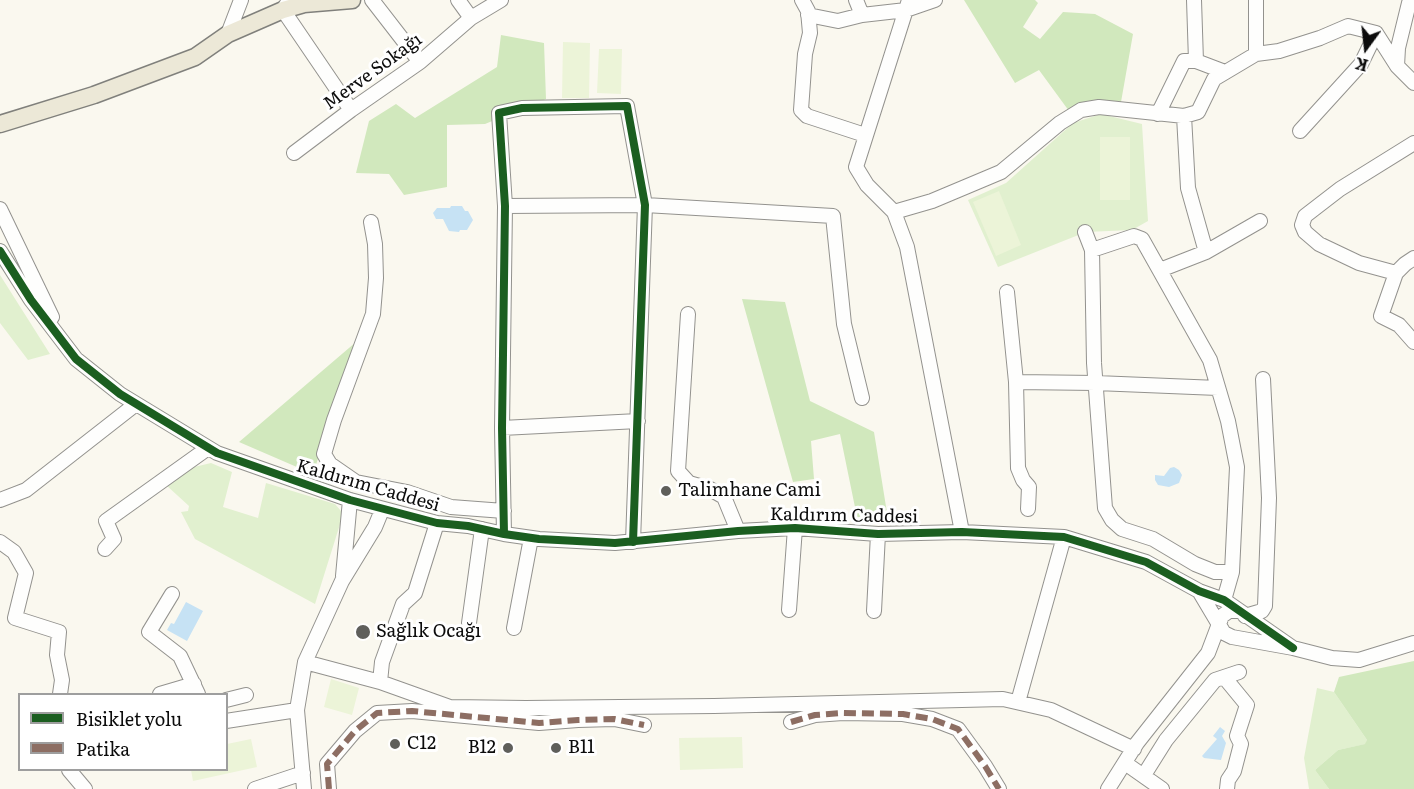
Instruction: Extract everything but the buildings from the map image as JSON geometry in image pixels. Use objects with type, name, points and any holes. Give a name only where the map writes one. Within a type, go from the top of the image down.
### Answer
[{"type":"main road","points":[[0,124],[94,95],[195,57],[228,34],[286,5],[352,0]]},
{"type":"street","points":[[228,34],[241,0]]},
{"type":"street","points":[[372,0],[420,62]]},
{"type":"street","points":[[458,0],[471,18]]},
{"type":"street","name":"Merve Sokağı","points":[[294,153],[420,62],[471,18],[500,0]]},
{"type":"street","points":[[802,0],[808,15],[810,33],[805,54],[801,110],[807,116],[865,135]]},
{"type":"street","points":[[856,0],[862,15]]},
{"type":"street","points":[[808,15],[838,21],[934,0]]},
{"type":"street","points":[[1194,0],[1196,61]]},
{"type":"street","points":[[1256,0],[1256,54]]},
{"type":"street","points":[[1397,66],[1398,48],[1409,3]]},
{"type":"street","points":[[286,5],[351,110]]},
{"type":"street","points":[[908,5],[856,167],[867,185],[894,212],[907,247],[962,532]]},
{"type":"street","points":[[894,212],[932,201],[1001,172],[1060,123],[1081,110],[1100,107],[1184,116],[1198,112],[1214,79],[1256,54],[1280,51],[1348,26],[1376,33],[1397,66],[1414,84]]},
{"type":"street","points":[[1300,131],[1361,64],[1376,33]]},
{"type":"street","points":[[1158,114],[1184,62],[1196,61],[1225,72]]},
{"type":"street","points":[[504,534],[502,428],[505,206],[499,113],[522,108],[627,106],[645,205],[633,542]]},
{"type":"street","points":[[1184,116],[1188,188],[1206,252]]},
{"type":"street","points":[[1396,273],[1359,263],[1319,244],[1305,232],[1302,225],[1305,216],[1322,202],[1414,143]]},
{"type":"street","points":[[505,206],[645,205],[833,216],[844,324],[862,398]]},
{"type":"street","name":"Kaldırım Caddesi","points":[[2,219],[15,240],[65,344]]},
{"type":"street","points":[[1160,270],[1206,252],[1260,221]]},
{"type":"street","points":[[370,222],[375,244],[376,278],[373,314],[324,454],[330,464],[356,482],[407,492],[452,507],[504,511]]},
{"type":"street","points":[[1085,232],[1092,250],[1096,383],[1105,508],[1112,520],[1122,529],[1153,539],[1195,564],[1215,572],[1232,572]]},
{"type":"street","points":[[1092,250],[1134,236],[1142,239],[1210,360],[1228,421],[1237,466],[1232,572],[1224,600]]},
{"type":"street","points":[[0,252],[15,240]]},
{"type":"street","name":"Kaldırım Caddesi","points":[[0,252],[31,300],[76,359],[136,404],[208,448],[231,459],[382,510],[437,523],[531,538],[615,543],[795,528],[878,534],[962,532],[1064,537],[1146,562],[1199,591],[1224,600],[1241,614]]},
{"type":"street","points":[[1414,258],[1396,273],[1381,316],[1399,325],[1414,342]]},
{"type":"street","points":[[1007,292],[1016,382],[1018,468],[1029,487],[1028,509]]},
{"type":"street","points":[[688,314],[678,471],[689,483],[710,489],[724,497],[738,531]]},
{"type":"street","points":[[1108,789],[1134,749],[1208,653],[1220,620],[1225,613],[1241,614],[1262,611],[1265,606],[1269,498],[1263,379]]},
{"type":"street","points":[[1016,382],[1218,388]]},
{"type":"street","points":[[0,500],[26,490],[136,404]]},
{"type":"street","points":[[502,428],[638,422]]},
{"type":"street","points":[[105,549],[114,539],[106,521],[208,448]]},
{"type":"street","points":[[342,581],[350,500]]},
{"type":"street","points":[[304,789],[297,710],[305,662],[342,581],[375,527],[382,510]]},
{"type":"street","points":[[380,682],[382,662],[399,614],[403,604],[415,593],[437,523]]},
{"type":"street","points":[[789,610],[795,528]]},
{"type":"street","points":[[469,623],[482,529]]},
{"type":"street","points":[[874,611],[878,534]]},
{"type":"street","points":[[1018,702],[1064,537]]},
{"type":"street","points":[[514,628],[531,538]]},
{"type":"street","points":[[0,542],[14,552],[26,573],[15,618],[59,632],[57,655],[62,680],[60,693]]},
{"type":"street","points":[[1199,591],[1224,633],[1236,637],[1332,658],[1359,660],[1414,643]]},
{"type":"street","points":[[167,693],[196,689],[180,656],[149,632],[172,594]]},
{"type":"street","points":[[1208,653],[1223,646],[1246,629],[1247,620],[1241,614]]},
{"type":"street","points":[[1241,614],[1293,648]]},
{"type":"street","points":[[305,662],[380,682],[450,707],[908,703],[1003,699],[1051,710],[1134,749]]},
{"type":"street","points":[[1144,775],[1173,731],[1215,680],[1239,672]]},
{"type":"street","points":[[1224,677],[1247,705],[1237,736],[1241,744],[1227,789]]},
{"type":"street","points":[[228,700],[246,695]]},
{"type":"street","points":[[228,721],[297,710]]},
{"type":"street","points":[[329,789],[327,764],[355,731],[377,713],[412,711],[539,723],[614,719],[644,725]]},
{"type":"street","points":[[791,722],[815,715],[843,713],[903,714],[932,719],[958,729],[999,789]]},
{"type":"street","points":[[1125,763],[1162,789]]},
{"type":"street","points":[[70,771],[85,789]]},
{"type":"street","points":[[255,789],[303,773]]},
{"type":"green space","points":[[964,0],[1035,0],[1038,3],[1023,27],[1040,39],[1063,12],[1095,14],[1133,34],[1121,102],[1094,101],[1069,111],[1039,70],[1015,83]]},
{"type":"green space","points":[[501,35],[544,43],[546,99],[485,124],[447,125],[447,187],[404,195],[389,174],[356,173],[369,121],[396,104],[415,118],[497,67]]},
{"type":"green space","points":[[563,42],[590,43],[589,98],[562,98]]},
{"type":"green space","points":[[599,49],[622,49],[621,94],[597,93]]},
{"type":"green space","points":[[1101,114],[1142,124],[1148,221],[1132,230],[1086,232],[998,267],[968,200],[1006,183],[1073,123]]},
{"type":"green space","points":[[1100,137],[1130,137],[1130,200],[1100,200]]},
{"type":"green space","points":[[999,191],[1021,245],[996,256],[973,202]]},
{"type":"green space","points":[[0,275],[50,354],[28,360],[0,323]]},
{"type":"green space","points":[[742,299],[785,302],[810,401],[874,432],[888,519],[857,517],[840,434],[811,441],[814,479],[793,482]]},
{"type":"green space","points":[[356,342],[313,474],[239,442]]},
{"type":"green space","points":[[211,463],[232,472],[223,507],[258,518],[266,483],[335,504],[341,511],[341,521],[315,604],[195,539],[181,512],[188,511],[189,506],[166,485],[190,468]]},
{"type":"green space","points":[[1414,661],[1414,789],[1329,789],[1315,770],[1338,750],[1365,744],[1367,740],[1334,692],[1339,677]]},
{"type":"green space","points":[[331,679],[359,688],[352,715],[324,707]]},
{"type":"green space","points":[[1317,688],[1334,692],[1367,740],[1366,744],[1338,750],[1315,770],[1329,789],[1309,789],[1304,758]]},
{"type":"green space","points":[[742,737],[743,768],[680,770],[679,738]]},
{"type":"green space","points":[[251,739],[257,767],[193,781],[191,771],[228,771],[228,744]]},
{"type":"water","points":[[451,206],[462,206],[465,211],[468,211],[473,220],[467,230],[449,231],[443,219],[436,219],[433,213],[437,208],[450,208]]},
{"type":"water","points":[[1174,467],[1182,475],[1179,483],[1169,487],[1158,485],[1155,475],[1164,476],[1170,468]]},
{"type":"water","points":[[186,602],[203,611],[187,641],[167,630],[171,623],[174,624]]},
{"type":"water","points":[[1220,727],[1225,731],[1222,736],[1226,743],[1221,760],[1204,758],[1202,756],[1217,739],[1213,736]]},
{"type":"marked path","points":[[329,789],[327,764],[355,731],[377,713],[412,711],[539,723],[614,719],[644,725]]},
{"type":"marked path","points":[[791,722],[815,715],[843,713],[903,714],[932,719],[958,729],[999,789]]},
{"type":"cycle path","points":[[504,534],[502,428],[505,206],[499,113],[522,108],[627,106],[645,205],[633,542]]},
{"type":"cycle path","points":[[0,251],[31,300],[76,359],[120,394],[217,453],[350,500],[437,523],[468,526],[504,534],[539,539],[615,543],[795,528],[878,534],[962,532],[1064,537],[1146,562],[1199,591],[1224,600],[1293,648]]},
{"type":"place","name":"Talimhane Cami","points":[[666,491]]},
{"type":"place","name":"Sağlık Ocağı","points":[[363,632]]},
{"type":"place","name":"C12","points":[[395,744]]},
{"type":"place","name":"B12","points":[[508,748]]},
{"type":"place","name":"B11","points":[[556,748]]}]
